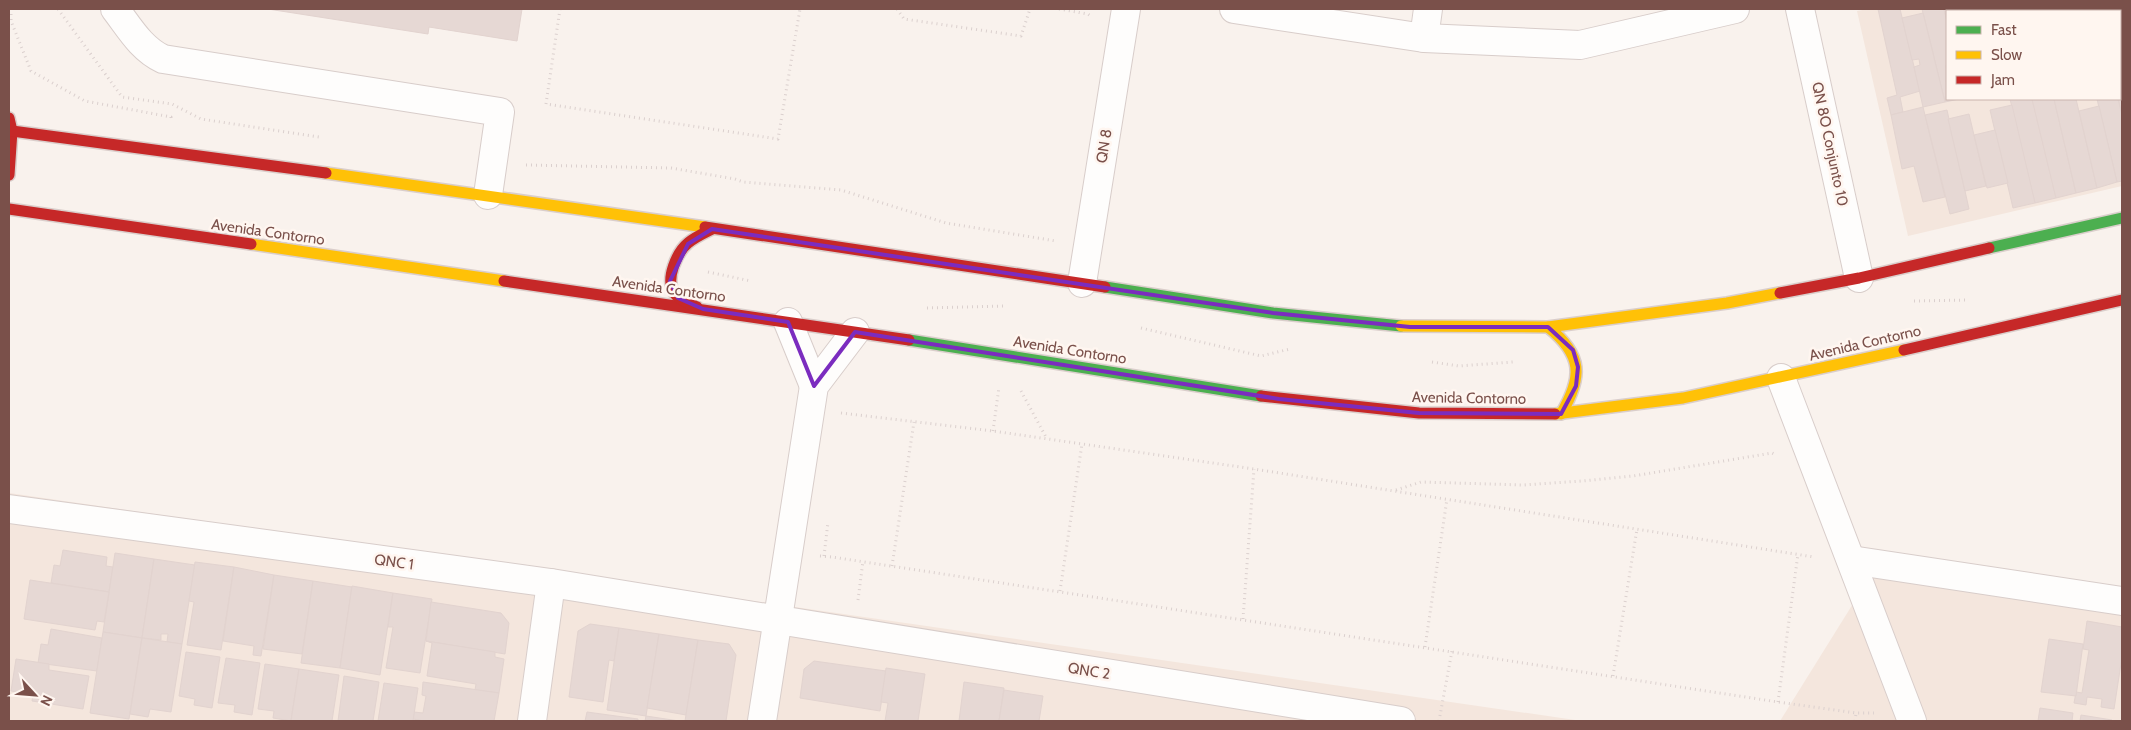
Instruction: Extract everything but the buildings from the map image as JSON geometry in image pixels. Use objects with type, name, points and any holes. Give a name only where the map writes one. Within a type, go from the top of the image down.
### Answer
[{"type":"main road","points":[[9,118],[12,131],[9,175]]},
{"type":"main road","points":[[12,131],[488,195],[1273,313],[1410,327],[1548,327],[1727,303],[1859,278],[2122,218]]},
{"type":"main road","name":"Avenida Contorno","points":[[9,210],[703,309],[1279,399],[1419,414],[1561,414],[1674,399],[1781,378],[2122,300]]},
{"type":"main road","points":[[703,309],[678,298],[671,289],[670,281],[677,258],[688,244],[712,229]]},
{"type":"main road","points":[[1548,327],[1563,337],[1573,350],[1578,367],[1576,386],[1561,414]]},
{"type":"street","points":[[115,9],[143,45],[152,54],[163,59],[500,112],[488,195]]},
{"type":"street","name":"QN 8","points":[[1082,283],[1126,9]]},
{"type":"street","points":[[1234,9],[1424,38],[1580,45],[1719,10]]},
{"type":"street","points":[[1424,38],[1428,9]]},
{"type":"street","name":"QN 8O Conjunto 10","points":[[1800,9],[1859,278]]},
{"type":"street","points":[[788,322],[812,398]]},
{"type":"street","points":[[762,721],[812,398],[855,332]]},
{"type":"street","points":[[1781,378],[1909,712]]},
{"type":"street","name":"QNC 1","points":[[9,509],[551,583],[778,619]]},
{"type":"street","points":[[1852,560],[2122,601]]},
{"type":"street","points":[[532,721],[551,583]]},
{"type":"street","name":"QNC 2","points":[[778,619],[1320,715],[1401,721]]},
{"type":"path","points":[[11,9],[11,21],[31,71],[85,101],[171,117],[171,152]]},
{"type":"path","points":[[58,9],[122,97],[172,104],[201,118],[327,138]]},
{"type":"path","points":[[560,9],[546,104],[778,139],[800,9]]},
{"type":"path","points":[[897,9],[904,18],[1021,36],[1030,9]]},
{"type":"path","points":[[1060,9],[1088,14],[1095,21]]},
{"type":"path","points":[[492,164],[671,168],[743,182],[841,190],[946,222],[1054,242],[1062,237]]},
{"type":"path","points":[[992,431],[1000,385],[1008,386]]},
{"type":"path","points":[[1020,388],[1047,439]]},
{"type":"path","points":[[812,398],[914,422],[992,431],[1254,468],[1818,558],[1814,549]]},
{"type":"path","points":[[892,566],[914,422]]},
{"type":"path","points":[[1060,591],[1082,444]]},
{"type":"path","points":[[1394,491],[1421,482],[1523,485],[1633,476],[1772,453],[1777,455],[1780,460]]},
{"type":"path","points":[[1243,619],[1254,468]]},
{"type":"path","points":[[1425,647],[1446,500]]},
{"type":"path","points":[[1613,676],[1636,529]]},
{"type":"path","points":[[1778,702],[1798,554]]},
{"type":"path","points":[[788,556],[832,556],[1856,713],[1909,712]]},
{"type":"path","points":[[854,632],[864,561]]},
{"type":"path","points":[[1439,721],[1452,651]]},
{"type":"path","points":[[1855,721],[1856,713]]},
{"type":"highlighted area","points":[[712,229],[1273,313],[1410,327],[1548,327],[1573,350],[1578,367],[1576,386],[1561,414],[1419,413],[1279,399],[855,332],[814,386],[788,322],[703,309],[678,298],[670,281],[688,244]]},
{"type":"shaded area","points":[[1868,9],[2122,9],[2122,186],[1908,236],[1857,11]]},
{"type":"shaded area","points":[[9,493],[1582,721],[9,721]]},
{"type":"shaded area","points":[[1874,570],[2122,609],[2122,721],[1780,721]]},
{"type":"traffic: fast","points":[[1989,248],[2122,218]]},
{"type":"traffic: fast","points":[[1105,287],[1273,313],[1401,326]]},
{"type":"traffic: fast","points":[[909,340],[1261,396]]},
{"type":"traffic: slow","points":[[326,173],[705,227]]},
{"type":"traffic: slow","points":[[251,244],[504,281]]},
{"type":"traffic: slow","points":[[1401,326],[1548,327],[1727,303],[1780,293]]},
{"type":"traffic: slow","points":[[1548,327],[1568,347],[1576,367],[1573,389],[1561,414]]},
{"type":"traffic: slow","points":[[1555,414],[1683,398],[1904,350]]},
{"type":"traffic: jam","points":[[9,118],[12,131],[9,175]]},
{"type":"traffic: jam","points":[[12,131],[326,173]]},
{"type":"traffic: jam","points":[[9,209],[251,244]]},
{"type":"traffic: jam","points":[[705,227],[1105,287]]},
{"type":"traffic: jam","points":[[697,307],[681,300],[674,293],[671,281],[672,273],[676,259],[684,247],[712,229]]},
{"type":"traffic: jam","points":[[1780,293],[1859,278],[1989,248]]},
{"type":"traffic: jam","points":[[504,281],[909,340]]},
{"type":"traffic: jam","points":[[1904,350],[2122,300]]},
{"type":"traffic: jam","points":[[1261,396],[1419,413],[1555,414]]}]
